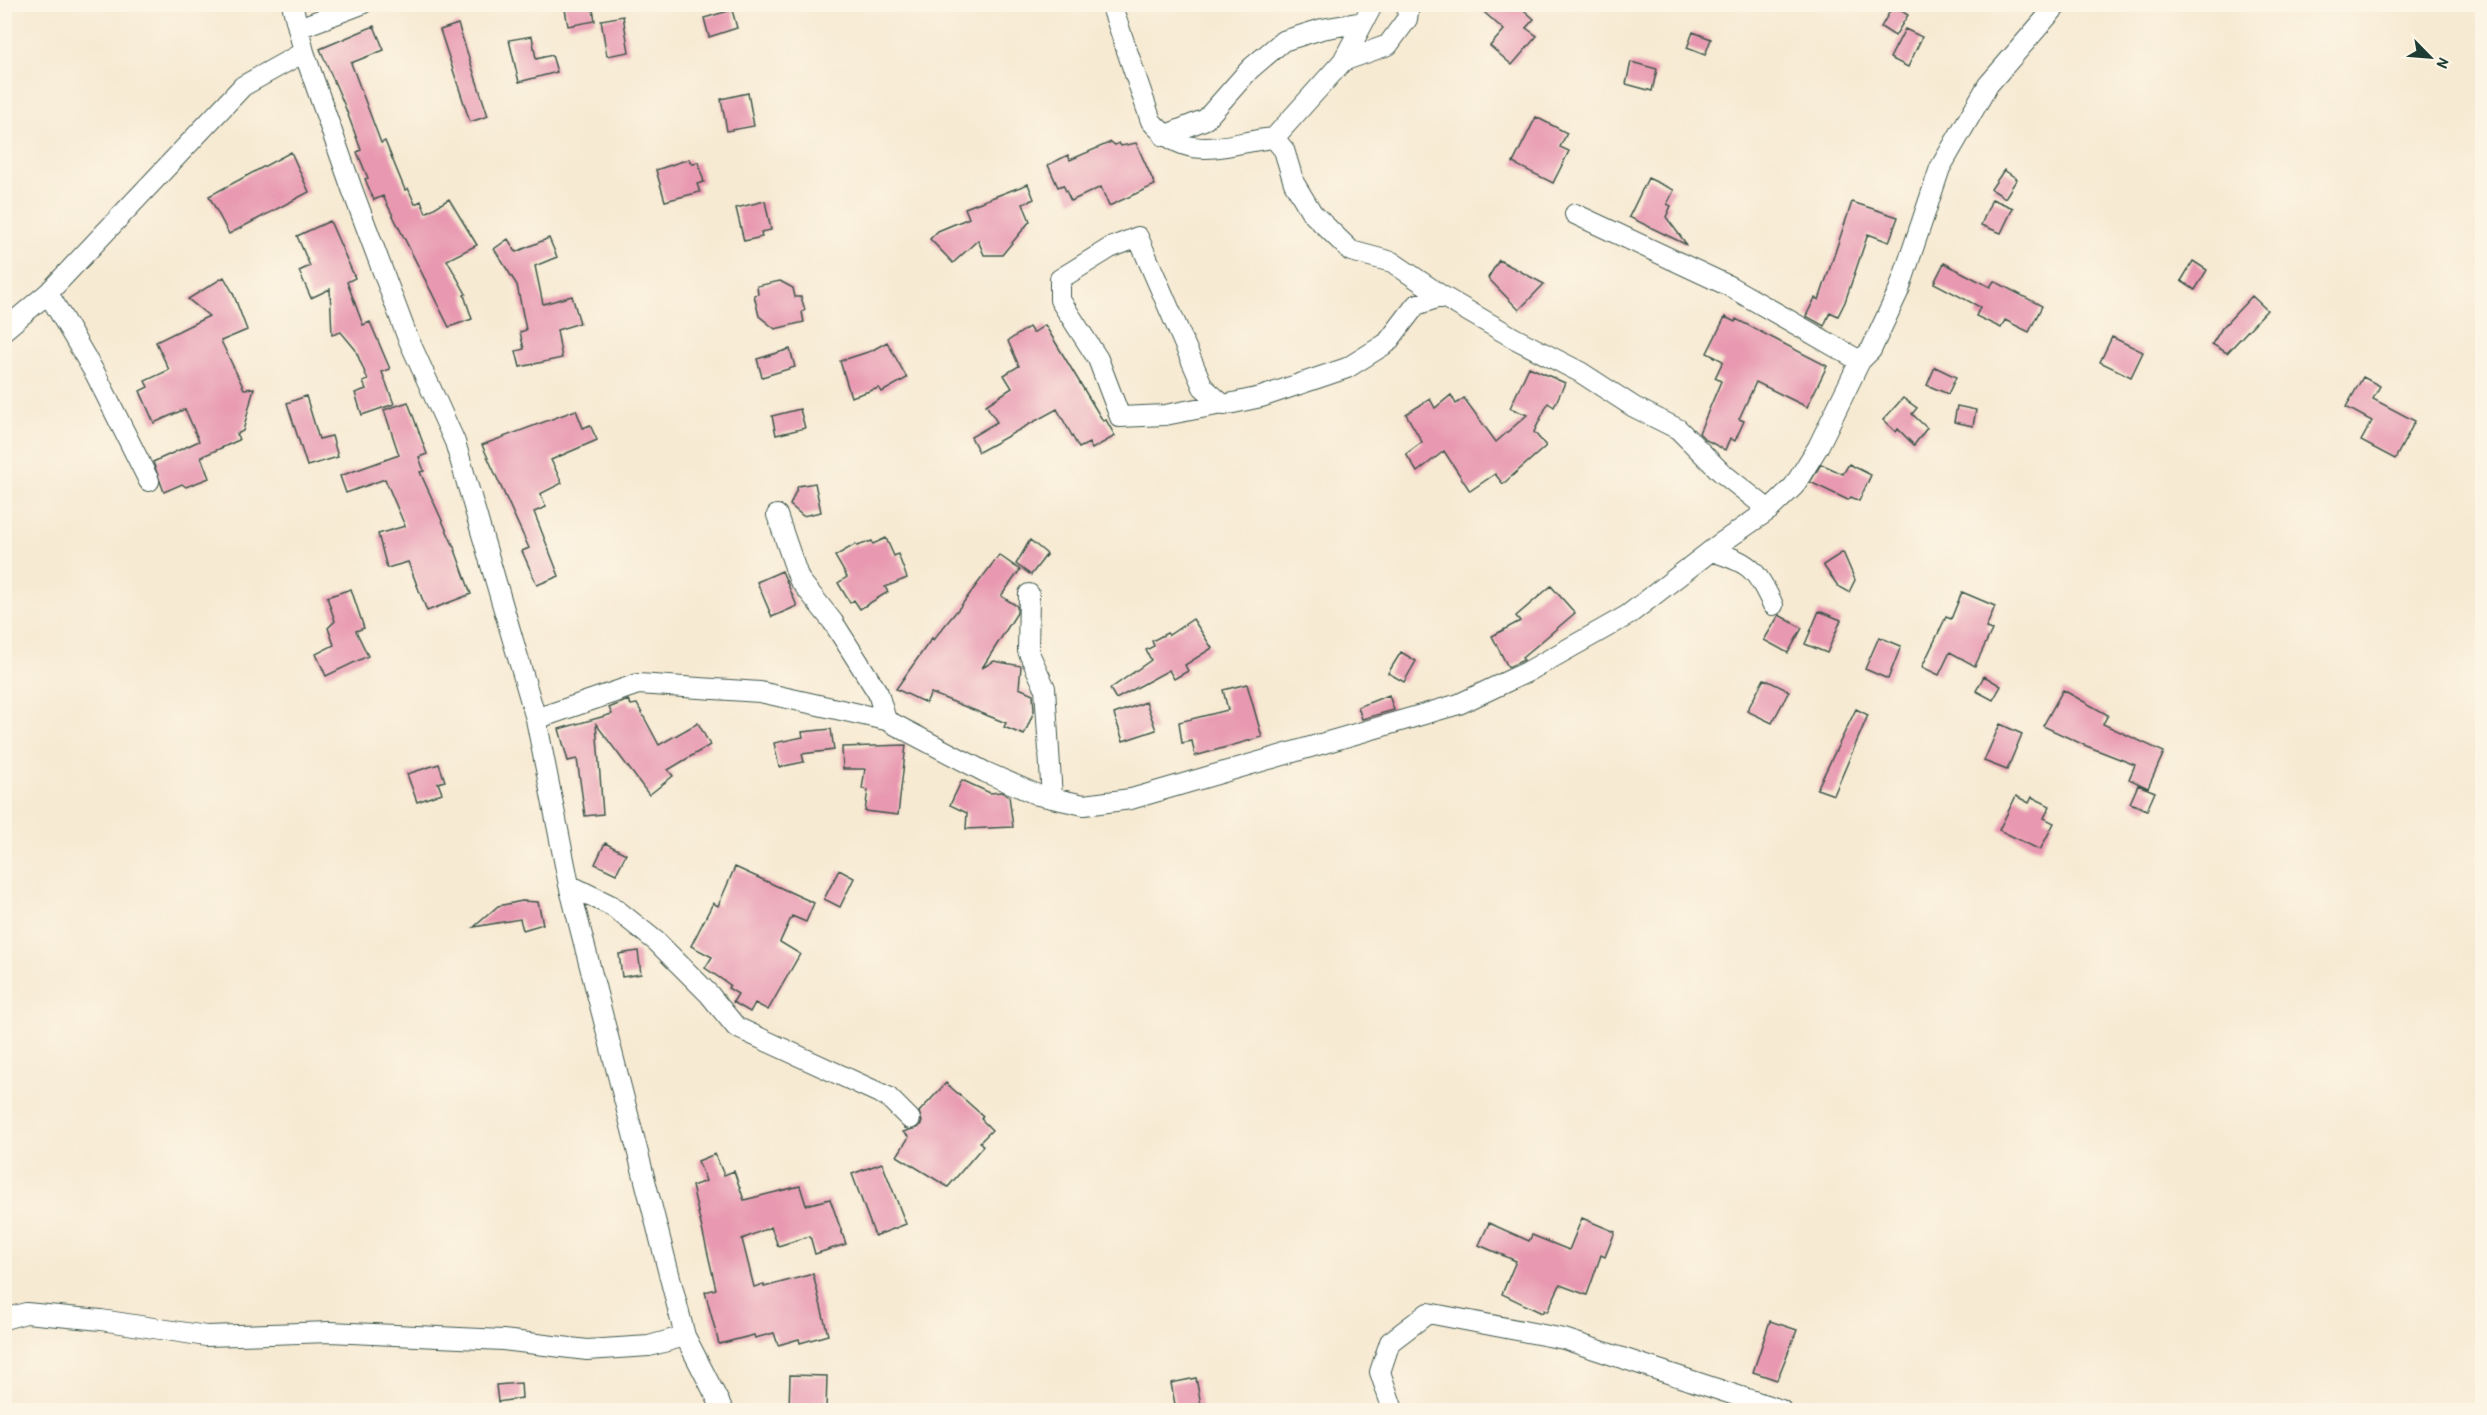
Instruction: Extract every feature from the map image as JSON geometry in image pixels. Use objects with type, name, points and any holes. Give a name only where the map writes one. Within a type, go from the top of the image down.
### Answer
[{"type":"street","points":[[292,4],[304,52],[352,189],[407,336],[455,442],[536,719],[569,885],[685,1336],[723,1410]]},
{"type":"street","points":[[299,28],[362,4]]},
{"type":"street","points":[[1111,4],[1151,121],[1164,136],[1189,146],[1213,149],[1274,138],[1343,61],[1373,4]]},
{"type":"street","points":[[1343,61],[1388,45],[1407,19],[1409,4]]},
{"type":"street","points":[[536,719],[638,684],[759,692],[886,720],[985,772],[1038,795],[1084,805],[1131,799],[1459,704],[1527,672],[1628,615],[1769,510],[1794,486],[1812,457],[1860,361],[1871,350],[1899,290],[1940,168],[1988,85],[2058,4]]},
{"type":"street","points":[[1164,136],[1206,119],[1250,69],[1283,41],[1322,29],[1363,22]]},
{"type":"street","points":[[4,330],[48,293],[243,86],[304,52]]},
{"type":"street","points":[[1274,138],[1284,150],[1294,183],[1312,213],[1351,251],[1392,262],[1442,296],[1514,338],[1580,372],[1634,407],[1678,429],[1720,472],[1769,510]]},
{"type":"street","points":[[1575,214],[1729,286],[1860,361]]},
{"type":"street","points":[[1222,404],[1203,387],[1138,237],[1110,248],[1060,279],[1060,300],[1098,359],[1120,417],[1165,416],[1261,398],[1347,368],[1387,343],[1416,305],[1442,296]]},
{"type":"street","points":[[48,293],[96,375],[149,481]]},
{"type":"street","points":[[777,515],[799,579],[833,622],[878,693],[886,720]]},
{"type":"street","points":[[1711,551],[1737,559],[1758,573],[1773,605]]},
{"type":"street","points":[[1029,594],[1028,651],[1045,688],[1052,798]]},
{"type":"street","points":[[569,885],[612,906],[657,942],[709,994],[736,1027],[888,1097],[910,1119]]},
{"type":"street","points":[[4,1319],[26,1313],[101,1320],[206,1336],[330,1332],[503,1340],[587,1350],[649,1346],[685,1336]]},
{"type":"street","points":[[1393,1410],[1380,1372],[1390,1342],[1428,1313],[1564,1340],[1781,1410]]},
{"type":"building","points":[[564,4],[592,4],[595,21],[568,26]]},
{"type":"building","points":[[1475,4],[1517,4],[1534,19],[1526,28],[1537,36],[1512,65],[1490,46],[1504,30]]},
{"type":"building","points":[[1893,6],[1908,15],[1895,36],[1881,27]]},
{"type":"building","points":[[732,10],[737,28],[709,37],[704,18]]},
{"type":"building","points":[[623,16],[629,52],[607,56],[601,20]]},
{"type":"building","points":[[458,24],[488,116],[470,122],[440,30]]},
{"type":"building","points":[[374,26],[384,50],[351,63],[381,143],[385,141],[405,190],[408,188],[415,204],[421,201],[426,213],[449,199],[477,245],[447,260],[466,294],[464,295],[472,319],[449,327],[383,196],[374,200],[357,152],[361,150],[320,49]]},
{"type":"building","points":[[1905,29],[1922,37],[1908,67],[1890,58]]},
{"type":"building","points":[[1693,32],[1711,39],[1705,55],[1687,48]]},
{"type":"building","points":[[532,36],[536,59],[552,55],[557,72],[519,82],[509,40]]},
{"type":"building","points":[[1631,62],[1657,69],[1652,91],[1626,84]]},
{"type":"building","points":[[748,93],[754,126],[727,131],[721,99]]},
{"type":"building","points":[[1536,117],[1567,133],[1560,147],[1569,151],[1553,183],[1513,163]]},
{"type":"building","points":[[1111,142],[1115,145],[1119,143],[1121,146],[1136,143],[1155,185],[1109,206],[1101,187],[1071,201],[1063,185],[1058,187],[1048,165],[1068,155],[1070,160]]},
{"type":"building","points":[[291,152],[309,192],[229,234],[209,196]]},
{"type":"building","points":[[689,159],[692,164],[698,162],[704,182],[697,184],[700,192],[665,201],[656,170]]},
{"type":"building","points":[[2004,170],[2017,179],[2005,198],[1991,189]]},
{"type":"building","points":[[1648,178],[1674,190],[1667,204],[1671,206],[1666,217],[1687,245],[1629,217]]},
{"type":"building","points":[[1028,184],[1034,199],[1023,204],[1030,221],[1002,255],[984,255],[978,240],[953,263],[930,239],[938,231],[969,218],[965,208]]},
{"type":"building","points":[[1992,199],[2013,208],[2001,233],[1981,225]]},
{"type":"building","points":[[765,201],[771,230],[761,232],[762,237],[744,241],[736,208]]},
{"type":"building","points":[[1852,202],[1898,217],[1889,242],[1868,234],[1845,302],[1838,316],[1830,312],[1824,326],[1806,316],[1815,298],[1819,300]]},
{"type":"building","points":[[330,221],[355,278],[347,282],[363,325],[370,322],[390,369],[382,372],[394,404],[362,415],[355,393],[366,389],[363,382],[368,380],[355,349],[341,332],[332,335],[330,289],[311,298],[299,271],[310,266],[297,236]]},
{"type":"building","points":[[549,238],[557,257],[535,266],[543,304],[572,296],[580,323],[557,330],[562,358],[520,367],[516,351],[524,349],[520,332],[526,330],[517,285],[494,249],[508,239],[516,252]]},
{"type":"building","points":[[1499,260],[1544,284],[1519,310],[1488,278]]},
{"type":"building","points":[[2193,261],[2207,270],[2195,290],[2181,281]]},
{"type":"building","points":[[1944,263],[1990,287],[1994,281],[2042,306],[2029,332],[2005,320],[2001,328],[1976,316],[1980,307],[1934,283]]},
{"type":"building","points":[[224,277],[233,293],[247,330],[221,341],[244,389],[254,388],[243,431],[237,434],[239,440],[201,457],[209,478],[186,487],[182,484],[164,492],[153,462],[199,441],[185,409],[154,423],[140,391],[148,387],[145,381],[169,370],[156,342],[209,316],[188,299]]},
{"type":"building","points":[[780,281],[793,288],[795,297],[801,297],[805,310],[802,312],[804,322],[775,329],[759,316],[754,295],[758,294],[757,286]]},
{"type":"building","points":[[2252,296],[2267,310],[2227,353],[2212,344],[2222,328]]},
{"type":"building","points":[[1725,317],[1735,322],[1736,319],[1827,366],[1807,407],[1756,382],[1739,419],[1744,421],[1735,441],[1730,438],[1725,450],[1706,440],[1699,433],[1721,381],[1715,378],[1723,361],[1707,353]]},
{"type":"building","points":[[1045,325],[1103,421],[1106,420],[1115,436],[1092,449],[1089,443],[1079,448],[1057,409],[979,452],[971,437],[997,422],[986,405],[1012,388],[1004,375],[1019,366],[1008,341],[1029,327],[1033,333]]},
{"type":"building","points":[[2112,337],[2143,352],[2131,377],[2100,362]]},
{"type":"building","points":[[887,342],[907,378],[882,392],[879,388],[851,397],[840,361],[871,351]]},
{"type":"building","points":[[790,349],[795,367],[762,377],[757,359]]},
{"type":"building","points":[[1529,367],[1565,383],[1554,407],[1548,403],[1534,432],[1546,446],[1503,484],[1495,474],[1470,491],[1444,451],[1417,472],[1406,454],[1422,442],[1406,414],[1430,399],[1435,408],[1451,395],[1456,404],[1464,398],[1496,442],[1527,415],[1510,408]]},
{"type":"building","points":[[1935,367],[1956,377],[1948,394],[1927,385]]},
{"type":"building","points":[[2363,377],[2380,386],[2373,399],[2415,421],[2395,459],[2361,441],[2372,421],[2346,407]]},
{"type":"building","points":[[306,396],[319,439],[332,436],[338,457],[307,466],[287,403]]},
{"type":"building","points":[[1903,398],[1917,408],[1912,414],[1927,428],[1914,445],[1898,429],[1896,432],[1883,420]]},
{"type":"building","points":[[408,402],[427,454],[419,457],[424,471],[420,472],[454,547],[471,594],[427,611],[408,562],[387,568],[378,534],[405,526],[385,479],[346,493],[340,476],[399,455],[384,410]]},
{"type":"building","points":[[1957,406],[1976,410],[1973,426],[1954,422]]},
{"type":"building","points":[[800,409],[805,428],[776,435],[772,416]]},
{"type":"building","points":[[576,410],[583,428],[590,425],[597,440],[551,460],[562,483],[540,494],[546,507],[534,512],[559,576],[537,585],[522,551],[529,548],[482,445]]},
{"type":"building","points":[[1821,464],[1843,474],[1849,464],[1871,475],[1859,501],[1851,497],[1848,500],[1810,482]]},
{"type":"building","points":[[815,483],[821,512],[803,516],[790,505],[798,486]]},
{"type":"building","points":[[886,538],[894,556],[898,554],[907,578],[885,587],[888,592],[860,609],[854,600],[850,603],[838,583],[847,577],[835,556],[856,544],[857,546],[872,541],[873,544]]},
{"type":"building","points":[[1030,540],[1047,554],[1031,575],[1016,564]]},
{"type":"building","points":[[1843,552],[1855,580],[1849,592],[1838,586],[1823,565]]},
{"type":"building","points":[[999,555],[1020,570],[1001,596],[1017,606],[1017,613],[982,668],[994,661],[1021,666],[1019,688],[1033,694],[1034,711],[1024,735],[1004,727],[1006,723],[931,693],[926,703],[896,689],[932,638],[933,640],[960,607]]},
{"type":"building","points":[[782,571],[797,606],[772,617],[757,582]]},
{"type":"building","points":[[1551,586],[1575,613],[1522,658],[1524,660],[1508,667],[1492,636],[1520,621],[1516,616]]},
{"type":"building","points":[[351,589],[364,628],[356,631],[368,656],[326,676],[316,654],[334,645],[328,628],[335,621],[327,597]]},
{"type":"building","points":[[1962,592],[1995,606],[1986,628],[1992,630],[1975,666],[1950,652],[1939,675],[1922,667],[1946,617],[1951,619]]},
{"type":"building","points":[[1819,611],[1841,620],[1827,653],[1805,644]]},
{"type":"building","points":[[1779,615],[1802,628],[1788,653],[1764,640]]},
{"type":"building","points":[[1193,619],[1212,648],[1185,665],[1188,671],[1174,679],[1169,670],[1116,699],[1110,689],[1151,660],[1146,650],[1154,646],[1152,641],[1167,633],[1169,635]]},
{"type":"building","points":[[1879,637],[1901,646],[1888,679],[1865,669]]},
{"type":"building","points":[[1401,652],[1416,661],[1404,682],[1388,673]]},
{"type":"building","points":[[1984,676],[2001,686],[1993,700],[1976,691]]},
{"type":"building","points":[[1764,679],[1789,691],[1772,723],[1747,711]]},
{"type":"building","points":[[1247,684],[1262,737],[1195,756],[1192,741],[1182,743],[1179,722],[1228,710],[1223,690]]},
{"type":"building","points":[[2063,690],[2108,715],[2103,724],[2164,752],[2148,788],[2129,779],[2135,765],[2043,726]]},
{"type":"building","points":[[1389,695],[1394,710],[1362,719],[1358,707]]},
{"type":"building","points":[[628,700],[631,705],[637,704],[659,745],[698,723],[710,745],[668,770],[673,776],[649,795],[596,724],[603,814],[585,816],[577,759],[568,761],[559,729],[612,714],[609,708]]},
{"type":"building","points":[[1146,702],[1156,730],[1123,741],[1114,714]]},
{"type":"building","points":[[1856,709],[1868,715],[1834,795],[1817,789]]},
{"type":"building","points":[[2000,724],[2022,734],[2007,770],[1984,761]]},
{"type":"building","points":[[831,729],[834,750],[802,754],[804,762],[779,767],[774,743],[803,737],[802,732]]},
{"type":"building","points":[[906,745],[898,815],[865,811],[868,790],[862,789],[865,769],[843,769],[842,747]]},
{"type":"building","points":[[439,764],[445,781],[438,783],[442,793],[417,802],[407,774]]},
{"type":"building","points":[[962,780],[990,793],[1002,792],[1009,796],[1013,827],[966,829],[967,813],[950,805]]},
{"type":"building","points":[[2138,785],[2155,792],[2147,810],[2130,803]]},
{"type":"building","points":[[2016,796],[2029,803],[2032,797],[2050,806],[2044,818],[2054,823],[2040,850],[1999,830]]},
{"type":"building","points":[[605,843],[626,854],[616,874],[595,864]]},
{"type":"building","points":[[735,867],[814,903],[806,922],[792,916],[780,942],[800,954],[768,1010],[755,1003],[750,1012],[733,1002],[738,994],[728,988],[730,985],[705,968],[712,957],[691,946],[713,903],[718,906]]},
{"type":"building","points":[[839,870],[854,878],[840,907],[824,899]]},
{"type":"building","points":[[522,901],[538,902],[543,924],[523,930],[520,919],[474,927],[498,906]]},
{"type":"building","points":[[638,951],[641,974],[622,977],[619,954]]},
{"type":"building","points":[[946,1083],[983,1116],[981,1119],[992,1130],[980,1142],[983,1146],[948,1187],[897,1156],[909,1137],[903,1132],[919,1127],[922,1122],[919,1112]]},
{"type":"building","points":[[715,1154],[724,1175],[734,1171],[744,1200],[800,1186],[806,1205],[830,1199],[846,1244],[815,1254],[810,1236],[778,1246],[771,1227],[742,1239],[754,1287],[764,1284],[764,1287],[813,1274],[828,1335],[800,1343],[799,1339],[778,1345],[774,1333],[755,1338],[754,1335],[719,1344],[705,1292],[716,1289],[692,1186],[706,1181],[698,1161]]},
{"type":"building","points":[[882,1163],[906,1224],[875,1236],[852,1174]]},
{"type":"building","points":[[1582,1218],[1615,1232],[1605,1257],[1601,1255],[1587,1295],[1560,1285],[1547,1312],[1544,1310],[1542,1313],[1502,1294],[1516,1261],[1479,1245],[1489,1223],[1529,1241],[1532,1235],[1569,1250]]},
{"type":"building","points":[[1770,1321],[1797,1330],[1777,1380],[1753,1372]]},
{"type":"building","points":[[790,1375],[827,1376],[826,1410],[789,1409]]},
{"type":"building","points":[[1196,1378],[1202,1410],[1176,1410],[1171,1383]]},
{"type":"building","points":[[521,1383],[522,1398],[498,1402],[496,1385]]}]
